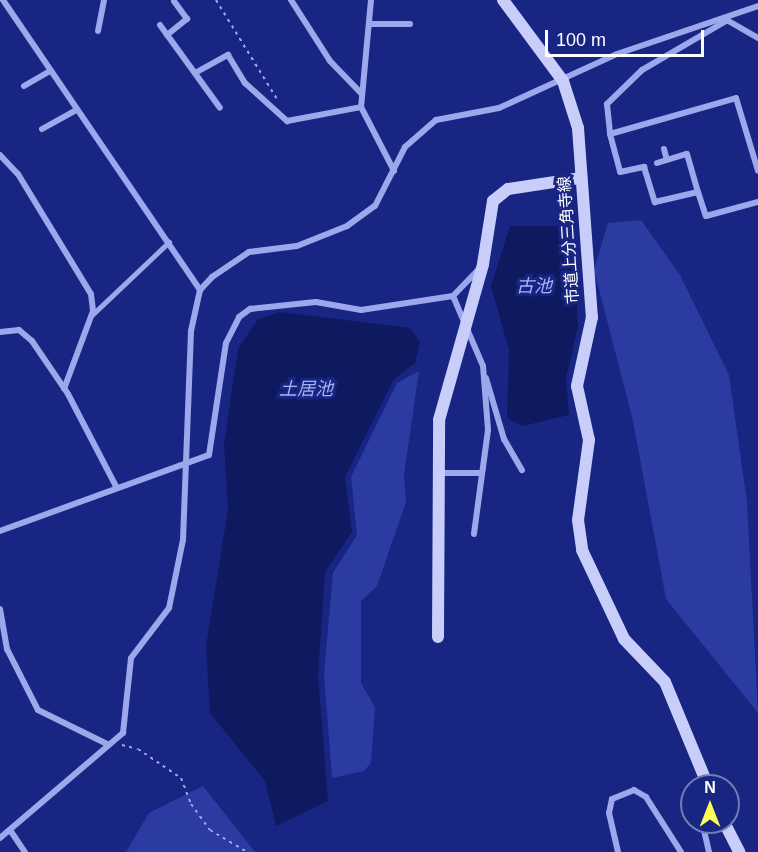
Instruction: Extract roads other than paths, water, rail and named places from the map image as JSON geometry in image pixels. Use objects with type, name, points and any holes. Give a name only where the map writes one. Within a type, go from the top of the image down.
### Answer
[{"type":"street","points":[[3,0],[48,72],[169,242],[200,290]]},
{"type":"street","points":[[98,31],[104,0]]},
{"type":"street","points":[[291,0],[330,62],[361,93]]},
{"type":"street","points":[[371,0],[371,24],[361,107],[394,171]]},
{"type":"street","name":"市道上分三角寺線","points":[[503,0],[563,81],[578,128],[592,317],[577,386],[589,440],[578,534],[610,616],[665,682],[703,774]]},
{"type":"street","points":[[167,35],[187,19],[174,1]]},
{"type":"street","points":[[0,838],[123,733],[131,658],[169,608],[183,540],[191,331],[200,290],[249,252],[297,246],[347,226],[375,206],[405,147],[436,120],[499,108],[721,14],[758,6]]},
{"type":"street","points":[[721,14],[726,21],[758,38]]},
{"type":"street","points":[[698,192],[655,202],[644,167],[620,172],[610,134],[608,104],[642,70],[726,21]]},
{"type":"street","points":[[371,24],[410,24]]},
{"type":"street","points":[[160,25],[220,108]]},
{"type":"street","points":[[195,73],[228,55],[245,84],[287,121],[361,107]]},
{"type":"street","points":[[24,86],[48,72]]},
{"type":"street","points":[[610,134],[736,98],[758,171]]},
{"type":"street","points":[[42,129],[76,110]]},
{"type":"street","points":[[664,149],[667,160]]},
{"type":"street","points":[[657,163],[687,154],[706,216],[758,202]]},
{"type":"street","points":[[0,155],[18,174],[91,294],[92,315],[64,389]]},
{"type":"street","points":[[438,637],[439,473],[443,399],[483,264],[493,201],[500,194],[581,178]]},
{"type":"street","points":[[0,531],[208,455],[226,343],[239,317],[250,309],[316,302],[361,310],[453,296],[483,264]]},
{"type":"street","points":[[453,296],[483,366],[504,439],[522,470]]},
{"type":"street","points":[[0,332],[27,334],[64,389],[117,488]]},
{"type":"street","points":[[474,534],[488,430],[483,366]]},
{"type":"street","points":[[439,473],[482,473]]},
{"type":"street","points":[[0,609],[3,640],[38,710],[109,743]]},
{"type":"street","points":[[618,852],[612,799],[634,790],[646,797],[681,852]]},
{"type":"street","points":[[10,830],[25,852]]},
{"type":"street","points":[[705,834],[709,852]]},
{"type":"street","points":[[730,834],[739,852]]},
{"type":"lane","points":[[92,315],[169,242]]},
{"type":"water","name":"古池","points":[[510,226],[572,226],[578,327],[566,378],[569,415],[522,426],[507,418],[509,350],[491,286]]},
{"type":"water","name":"土居池","points":[[280,312],[410,328],[420,342],[415,363],[394,379],[345,477],[352,532],[325,572],[318,675],[328,801],[276,826],[265,781],[210,713],[206,646],[228,510],[224,444],[238,349],[258,319]]}]
